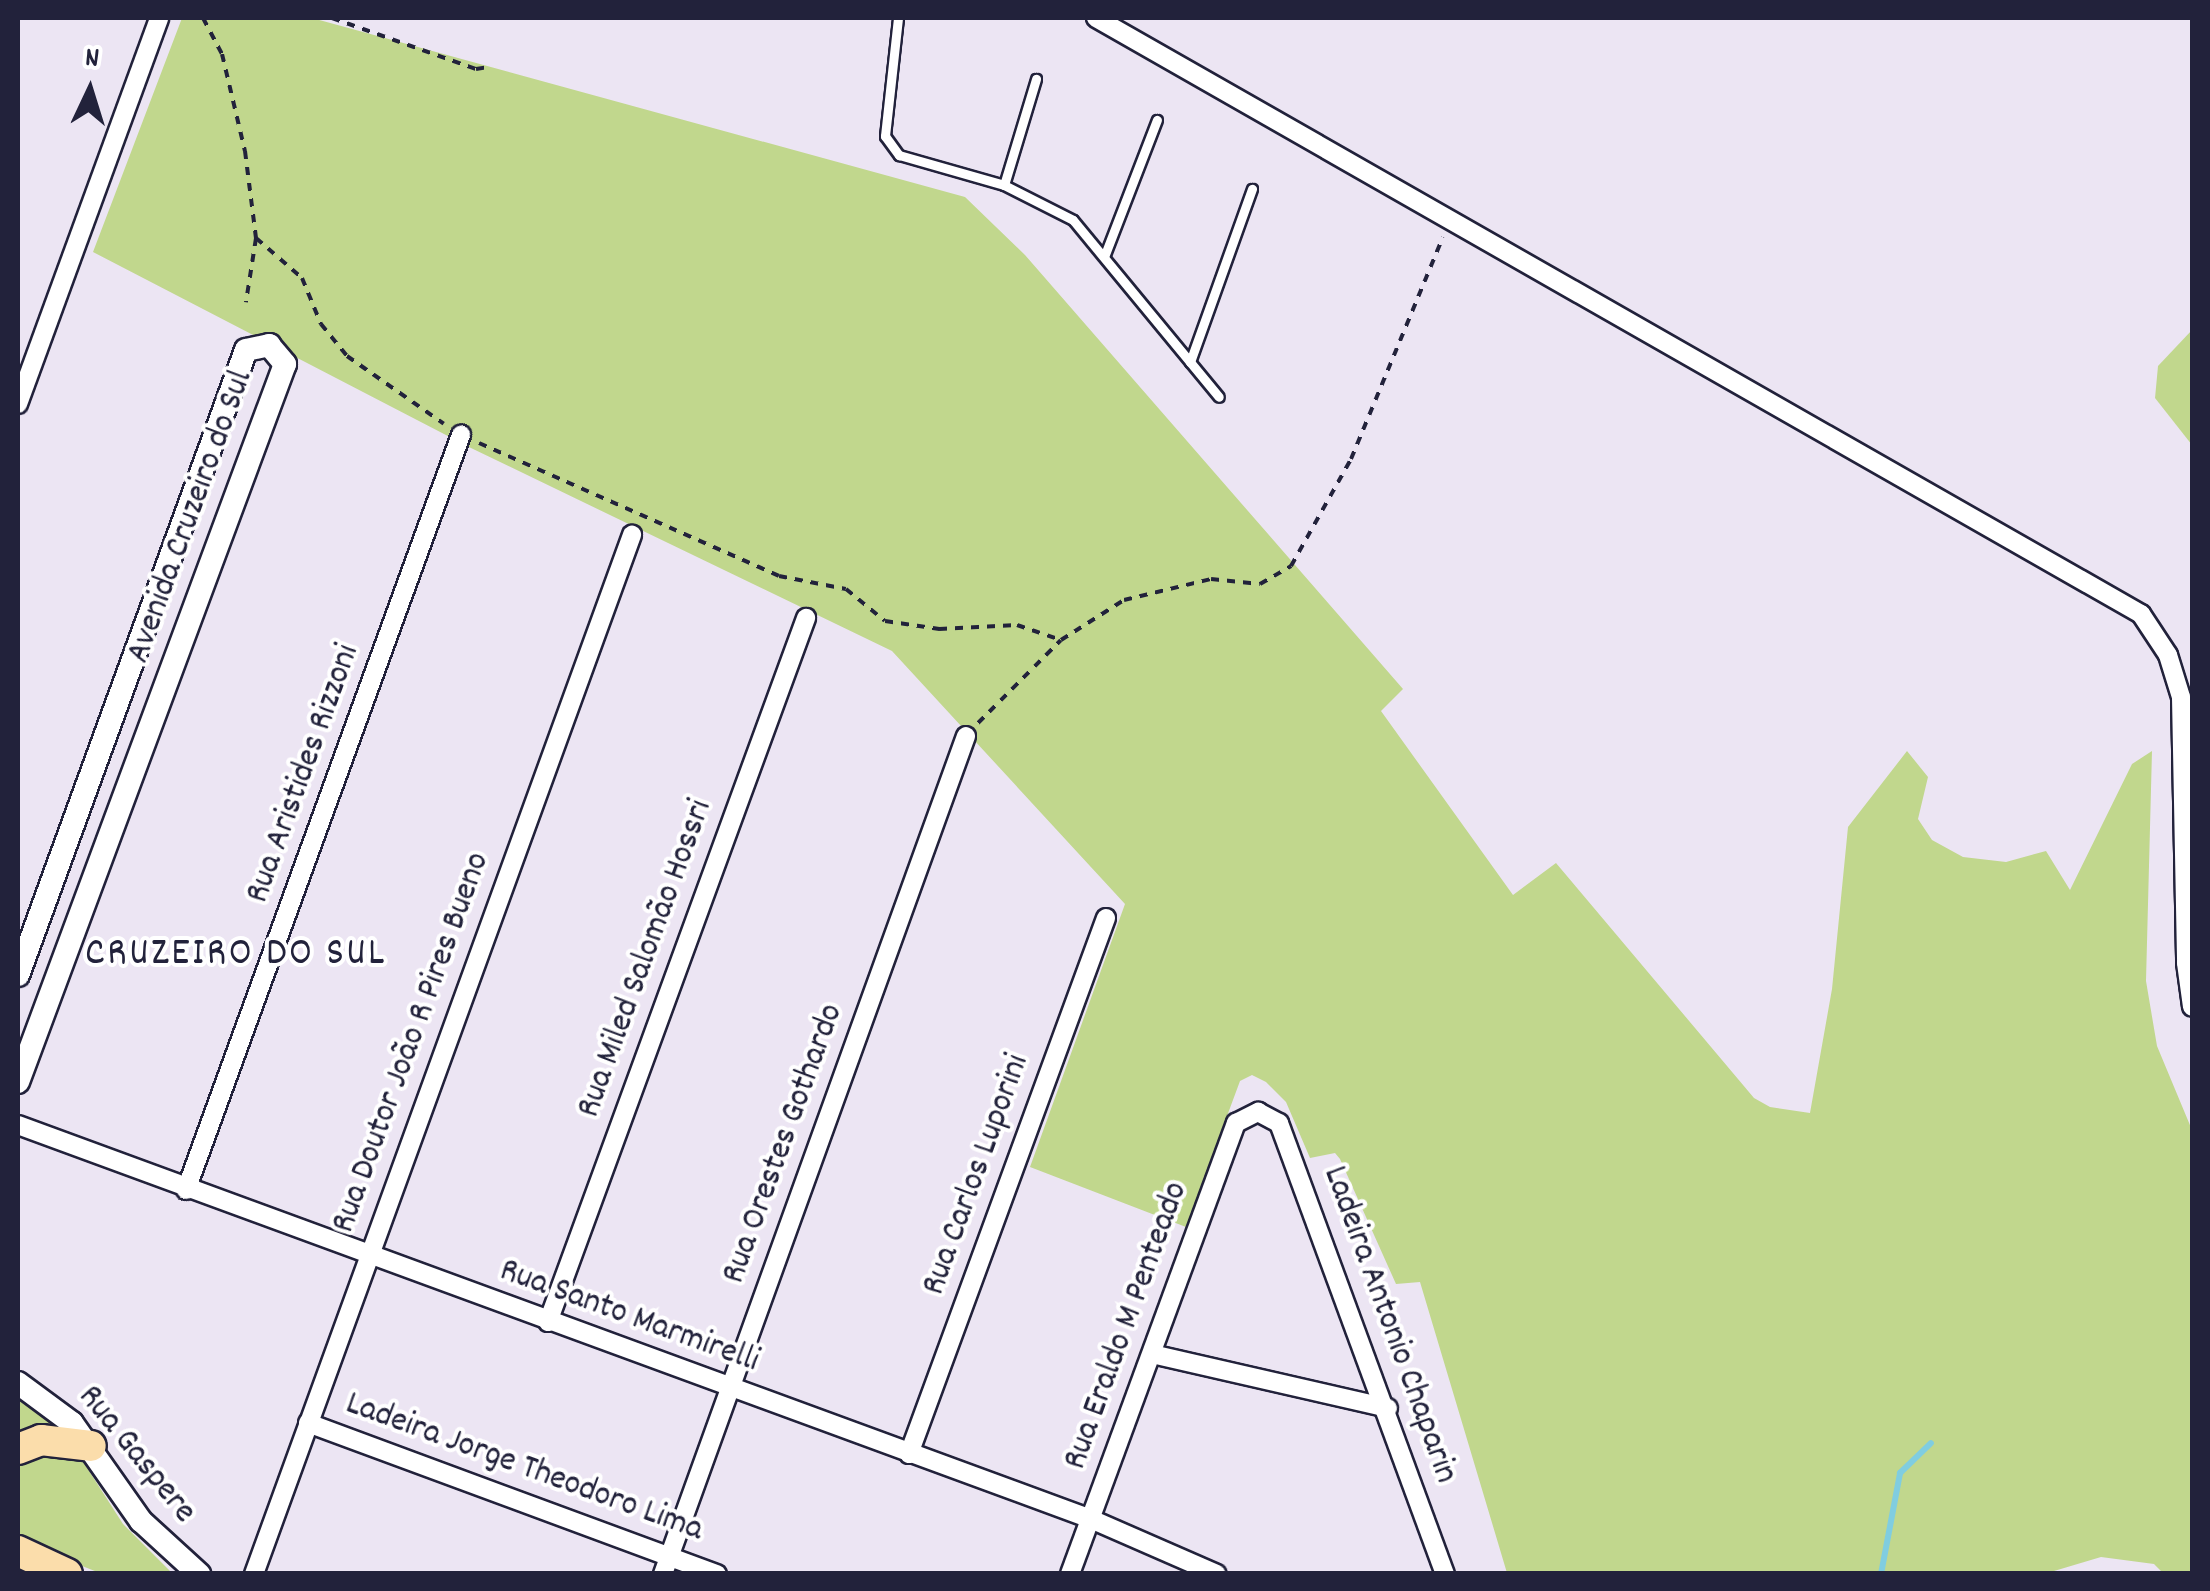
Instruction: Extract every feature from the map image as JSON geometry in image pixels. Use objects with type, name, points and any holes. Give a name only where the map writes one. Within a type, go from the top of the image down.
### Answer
[{"type":"main road","points":[[18,1448],[41,1440],[92,1446]]},
{"type":"main road","points":[[18,1550],[67,1574]]},
{"type":"street","points":[[18,404],[159,18]]},
{"type":"street","points":[[1096,18],[1449,224],[2141,614],[2168,655],[2180,697],[2186,963],[2192,1007]]},
{"type":"street","name":"Avenida Cruzeiro do Sul","points":[[18,975],[246,350],[268,346],[284,364],[18,1082]]},
{"type":"street","name":"Rua Aristides Rizzoni","points":[[186,1190],[461,435]]},
{"type":"street","name":"Rua Doutor João R Pires Bueno","points":[[254,1574],[632,535]]},
{"type":"street","name":"Rua Miled Salomão Hossri","points":[[548,1322],[806,618]]},
{"type":"street","points":[[110,723],[148,737]]},
{"type":"street","name":"Rua Orestes Gothardo","points":[[667,1564],[966,736]]},
{"type":"street","name":"Rua Carlos Luporini","points":[[909,1454],[1106,918]]},
{"type":"street","name":"Rua Eraldo M Penteado","points":[[1070,1574],[1236,1124],[1258,1112]]},
{"type":"street","name":"Ladeira Antonio Chaparin","points":[[1258,1112],[1279,1123],[1388,1408],[1445,1574]]},
{"type":"street","name":"Rua Santo Marmirelli","points":[[18,1125],[186,1190],[1091,1519],[1217,1574]]},
{"type":"street","points":[[1152,1354],[1388,1408]]},
{"type":"street","name":"Rua Gaspere","points":[[18,1383],[54,1406],[92,1446],[141,1520],[199,1574]]},
{"type":"street","name":"Ladeira Jorge Theodoro Lima","points":[[308,1423],[667,1564],[716,1574]]},
{"type":"lane","points":[[898,18],[886,136],[899,154],[1004,185],[1073,220],[1219,397]]},
{"type":"lane","points":[[1004,185],[1036,79]]},
{"type":"lane","points":[[1104,257],[1157,120]]},
{"type":"lane","points":[[1190,362],[1252,189]]},
{"type":"path","points":[[204,18],[222,54],[256,238],[246,302]]},
{"type":"path","points":[[332,18],[476,69],[488,67]]},
{"type":"path","points":[[966,736],[1061,640],[1124,600],[1212,579],[1260,584],[1292,566],[1351,459],[1449,224]]},
{"type":"path","points":[[256,238],[302,278],[321,324],[348,356],[461,435],[779,576],[846,589],[885,621],[939,630],[1016,626],[1061,640]]},
{"type":"green space","points":[[182,18],[312,18],[965,197],[1025,255],[1403,689],[1381,711],[1513,895],[1556,863],[1754,1098],[1770,1107],[1810,1113],[1832,989],[1848,827],[1907,751],[1928,777],[1918,819],[1932,840],[1963,857],[2006,862],[2046,851],[2070,890],[2132,764],[2152,751],[2146,981],[2157,1046],[2192,1130],[2192,1573],[2163,1573],[2154,1564],[2101,1557],[2044,1574],[1507,1573],[1420,1282],[1396,1284],[1340,1159],[1335,1153],[1310,1158],[1286,1102],[1266,1082],[1252,1075],[1240,1081],[1186,1227],[1030,1167],[1125,904],[892,651],[471,448],[93,252]]},
{"type":"green space","points":[[2192,330],[2192,445],[2155,398],[2158,366]]},
{"type":"green space","points":[[18,1399],[33,1409],[55,1427],[18,1434]]},
{"type":"green space","points":[[29,1453],[72,1454],[84,1463],[123,1524],[172,1573],[100,1573],[18,1541],[18,1460]]},
{"type":"waterway","points":[[1881,1574],[1900,1473],[1931,1443]]},
{"type":"district","name":"CRUZEIRO DO SUL","points":[[236,956]]}]
